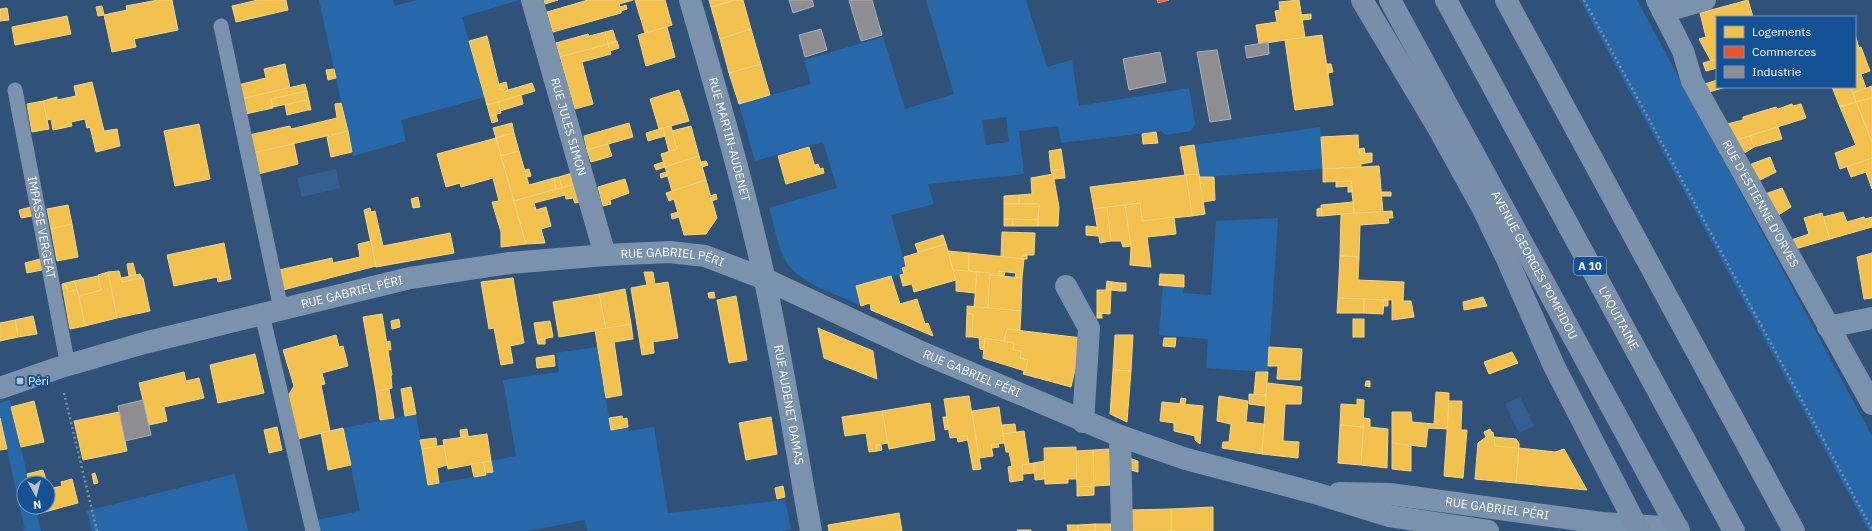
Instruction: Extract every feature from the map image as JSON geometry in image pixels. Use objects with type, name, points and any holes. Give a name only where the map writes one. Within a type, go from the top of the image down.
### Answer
[{"type":"highway","name":"L'AQUITAINE","points":[[1446,0],[1734,531]]},
{"type":"highway","points":[[1506,0],[1794,531]]},
{"type":"main road","name":"AVENUE GEORGES POMPIDOU","points":[[1362,0],[1437,126],[1483,209],[1507,259],[1554,366],[1638,529]]},
{"type":"main road","name":"AVENUE GEORGES POMPIDOU","points":[[1390,0],[1678,530]]},
{"type":"street","name":"RUE JULES SIMON","points":[[532,0],[605,255]]},
{"type":"street","name":"RUE MARTIN-AUDENET","points":[[690,0],[716,88],[765,279]]},
{"type":"street","points":[[1660,6],[1705,0]]},
{"type":"street","name":"RUE D'ESTIENNE D'ORVES","points":[[1660,6],[1683,50],[1692,81],[1872,404]]},
{"type":"street","name":"RUE GABRIEL PÉRI","points":[[0,388],[63,367],[144,343],[410,278],[510,263],[605,255],[670,252],[705,256],[765,279],[923,353],[1083,422],[1120,436],[1186,458],[1315,493],[1389,516],[1489,531]]},
{"type":"street","name":"RUE AUDENET DAMAS","points":[[765,279],[811,531]]},
{"type":"street","points":[[1066,286],[1090,328],[1083,422]]},
{"type":"street","points":[[1828,327],[1872,318]]},
{"type":"street","points":[[1120,436],[1122,531]]},
{"type":"street","name":"RUE GABRIEL PÉRI","points":[[1315,493],[1390,494],[1638,529],[1678,530]]},
{"type":"street","points":[[1489,508],[1489,531]]},
{"type":"lane","points":[[221,26],[313,531]]},
{"type":"lane","name":"IMPASSE VERGEAT","points":[[15,90],[63,367]]},
{"type":"path","points":[[1584,0],[1872,529]]},
{"type":"path","points":[[63,367],[96,531]]},
{"type":"shaded area","points":[[319,0],[393,0],[395,6],[417,0],[520,0],[462,17],[485,97],[401,120],[406,141],[353,156]]},
{"type":"shaded area","points":[[926,0],[1026,0],[1047,67],[1072,60],[1079,106],[1189,88],[1195,124],[1191,131],[1166,135],[1161,131],[1061,143],[1058,126],[1019,131],[1024,174],[928,184],[934,204],[891,215],[906,267],[902,268],[904,274],[856,286],[861,306],[811,283],[794,271],[787,263],[781,251],[769,208],[837,188],[823,142],[755,161],[739,104],[811,84],[804,60],[883,37],[905,109],[954,94]],"holes":[[[1006,117],[1009,142],[986,145],[982,120]]]},
{"type":"shaded area","points":[[1580,0],[1637,0],[1872,436],[1872,531],[1869,531]]},
{"type":"shaded area","points":[[1320,127],[1323,169],[1199,177],[1194,145]]},
{"type":"shaded area","points":[[336,169],[340,188],[302,197],[297,178]]},
{"type":"shaded area","points":[[1278,218],[1268,372],[1206,368],[1208,339],[1159,335],[1163,285],[1184,287],[1183,293],[1211,295],[1216,221]]},
{"type":"shaded area","points":[[597,347],[611,430],[628,427],[629,431],[654,427],[668,513],[785,500],[791,529],[782,531],[587,531],[585,520],[527,531],[320,531],[317,520],[360,511],[343,428],[416,414],[428,485],[485,475],[483,462],[516,456],[503,380],[559,372],[556,353]]},
{"type":"shaded area","points":[[1520,397],[1534,426],[1519,433],[1505,404]]},
{"type":"shaded area","points":[[10,400],[27,475],[16,475],[16,490],[0,418],[0,403]]},
{"type":"shaded area","points":[[235,474],[248,531],[92,531],[87,511]]},
{"type":"shaded area","points":[[22,515],[37,515],[41,531],[21,531],[25,530]]},
{"type":"building: Logements","points":[[158,0],[172,0],[178,30],[134,39],[136,47],[112,52],[104,15],[127,10],[126,6]]},
{"type":"building: Logements","points":[[258,0],[286,0],[288,10],[236,22],[232,6]]},
{"type":"building: Logements","points":[[544,0],[558,0],[545,4]]},
{"type":"building: Logements","points":[[588,0],[633,0],[619,4],[620,7],[626,5],[627,9],[621,11],[621,13],[553,32],[547,12]]},
{"type":"building: Logements","points":[[635,0],[665,0],[672,25],[645,33]]},
{"type":"building: Logements","points":[[709,0],[736,0],[711,7]]},
{"type":"building: Logements","points":[[736,0],[743,0],[751,29],[720,39],[711,7]]},
{"type":"building: Logements","points":[[1299,0],[1305,37],[1259,44],[1256,25],[1277,22],[1275,11],[1280,10],[1279,2]]},
{"type":"building: Logements","points":[[1748,0],[1753,16],[1716,16],[1716,59],[1711,61],[1699,39],[1706,37],[1700,13]]},
{"type":"building: Logements","points":[[102,6],[104,15],[98,16],[96,7]]},
{"type":"building: Logements","points":[[7,8],[9,20],[0,21],[0,9]]},
{"type":"building: Logements","points":[[1311,14],[1311,19],[1302,20],[1301,15]]},
{"type":"building: Logements","points":[[67,16],[71,34],[15,45],[12,27]]},
{"type":"building: Logements","points":[[667,27],[675,57],[646,66],[638,35]]},
{"type":"building: Logements","points":[[751,29],[761,64],[729,73],[720,39]]},
{"type":"building: Logements","points":[[613,30],[616,41],[608,44],[605,32]]},
{"type":"building: Logements","points":[[605,32],[608,44],[560,57],[556,43],[588,34],[589,36]]},
{"type":"building: Logements","points":[[1322,35],[1333,105],[1295,110],[1285,40]]},
{"type":"building: Logements","points":[[487,36],[500,89],[505,91],[532,83],[535,91],[487,105],[469,41]]},
{"type":"building: Logements","points":[[1856,38],[1859,48],[1856,49]]},
{"type":"building: Logements","points":[[617,41],[619,48],[610,51],[608,44]]},
{"type":"building: Logements","points":[[608,44],[611,54],[582,62],[593,104],[575,109],[560,57]]},
{"type":"building: Logements","points":[[1861,47],[1870,71],[1856,76],[1856,49]]},
{"type":"building: Logements","points":[[1716,59],[1716,68],[1706,71],[1703,63]]},
{"type":"building: Logements","points":[[285,64],[290,88],[241,99],[238,85],[266,78],[264,69]]},
{"type":"building: Logements","points":[[761,64],[770,95],[739,104],[729,73]]},
{"type":"building: Logements","points":[[1327,64],[1331,64],[1333,72],[1328,73]]},
{"type":"building: Logements","points":[[334,69],[336,78],[328,80],[326,70]]},
{"type":"building: Logements","points":[[1861,74],[1866,88],[1853,93],[1850,88],[1856,88],[1856,76]]},
{"type":"building: Logements","points":[[1716,80],[1716,88],[1723,88],[1709,92],[1705,84]]},
{"type":"building: Logements","points":[[92,82],[104,131],[117,129],[120,146],[96,152],[90,127],[87,128],[85,119],[71,122],[72,126],[53,130],[51,119],[47,120],[43,101],[57,97],[57,100],[76,96],[74,86]]},
{"type":"building: Logements","points":[[506,82],[508,90],[500,89],[499,84]]},
{"type":"building: Logements","points":[[305,84],[307,91],[271,99],[273,108],[245,114],[241,99]]},
{"type":"building: Logements","points":[[1872,86],[1872,98],[1856,102],[1853,93]]},
{"type":"building: Logements","points":[[1832,88],[1850,88],[1856,102],[1840,107]]},
{"type":"building: Logements","points":[[679,90],[689,121],[659,129],[650,99]]},
{"type":"building: Logements","points":[[307,91],[311,110],[308,110],[306,100],[273,107],[271,99]]},
{"type":"building: Logements","points":[[521,95],[523,104],[500,111],[498,102]]},
{"type":"building: Logements","points":[[1872,98],[1872,142],[1856,102]]},
{"type":"building: Logements","points":[[306,100],[308,110],[287,115],[285,105]]},
{"type":"building: Logements","points":[[43,101],[49,129],[32,132],[27,104]]},
{"type":"building: Logements","points":[[498,102],[501,113],[490,116],[487,105]]},
{"type":"building: Logements","points":[[1856,102],[1872,142],[1872,158],[1840,169],[1835,153],[1856,145],[1840,107]]},
{"type":"building: Logements","points":[[341,103],[348,131],[253,153],[249,135],[290,126],[291,129],[337,118],[335,104]]},
{"type":"building: Logements","points":[[1792,104],[1793,106],[1801,104],[1806,118],[1736,140],[1727,124],[1743,120],[1743,117],[1776,107],[1778,109]]},
{"type":"building: Logements","points":[[496,115],[498,121],[492,123],[490,116]]},
{"type":"building: Logements","points":[[512,123],[514,133],[496,138],[493,128]]},
{"type":"building: Logements","points":[[629,123],[633,137],[587,150],[584,136]]},
{"type":"building: Logements","points":[[199,124],[210,179],[175,186],[164,131]]},
{"type":"building: Logements","points":[[671,126],[677,149],[669,152],[663,128]]},
{"type":"building: Logements","points":[[691,126],[699,156],[665,167],[661,154],[677,149],[672,131]]},
{"type":"building: Logements","points":[[1778,127],[1782,139],[1754,147],[1750,136]]},
{"type":"building: Logements","points":[[663,128],[665,136],[648,141],[646,133]]},
{"type":"building: Logements","points":[[348,131],[352,152],[331,157],[327,137]]},
{"type":"building: Logements","points":[[1156,132],[1158,143],[1143,144],[1142,134]]},
{"type":"building: Logements","points":[[514,133],[519,151],[501,156],[496,138]]},
{"type":"building: Logements","points":[[1358,135],[1359,154],[1372,153],[1372,162],[1361,164],[1361,167],[1323,169],[1321,137]]},
{"type":"building: Logements","points":[[1750,136],[1754,147],[1743,154],[1736,140]]},
{"type":"building: Logements","points":[[496,138],[526,244],[501,247],[501,232],[492,202],[499,201],[493,178],[461,187],[460,183],[446,187],[437,154]]},
{"type":"building: Logements","points":[[294,144],[298,164],[258,174],[253,153]]},
{"type":"building: Logements","points":[[608,144],[612,156],[591,162],[587,150]]},
{"type":"building: Logements","points":[[1194,145],[1199,174],[1185,176],[1180,147]]},
{"type":"building: Logements","points":[[809,147],[816,170],[823,168],[824,173],[786,184],[778,156]]},
{"type":"building: Logements","points":[[1364,148],[1365,153],[1359,154],[1359,149]]},
{"type":"building: Logements","points":[[1061,149],[1064,169],[1051,171],[1049,151]]},
{"type":"building: Logements","points":[[519,151],[529,185],[554,178],[556,189],[514,201],[501,156]]},
{"type":"building: Logements","points":[[699,156],[706,180],[672,191],[665,167]]},
{"type":"building: Logements","points":[[1770,157],[1776,172],[1758,181],[1749,165]]},
{"type":"building: Logements","points":[[1872,158],[1872,189],[1866,172],[1851,177],[1847,167]]},
{"type":"building: Logements","points":[[706,161],[708,165],[702,167],[701,162]]},
{"type":"building: Logements","points":[[663,162],[665,167],[656,170],[654,165]]},
{"type":"building: Logements","points":[[818,164],[820,169],[816,170],[815,165]]},
{"type":"building: Logements","points":[[1379,166],[1383,212],[1354,213],[1351,181],[1323,182],[1323,169]]},
{"type":"building: Logements","points":[[529,169],[531,176],[527,177],[525,170]]},
{"type":"building: Logements","points":[[1064,169],[1065,178],[1054,179],[1051,171]]},
{"type":"building: Logements","points":[[666,172],[667,176],[661,178],[660,174]]},
{"type":"building: Logements","points":[[572,173],[575,184],[562,188],[559,177]]},
{"type":"building: Logements","points":[[1053,174],[1059,207],[1058,226],[1038,226],[1039,204],[1019,204],[1019,195],[1032,194],[1031,178]]},
{"type":"building: Logements","points":[[1199,174],[1205,214],[1192,216],[1186,175]]},
{"type":"building: Logements","points":[[1186,175],[1192,216],[1142,221],[1140,203],[1094,209],[1090,187]]},
{"type":"building: Logements","points":[[559,177],[562,188],[556,189],[554,178]]},
{"type":"building: Logements","points":[[1199,177],[1214,177],[1215,200],[1203,202]]},
{"type":"building: Logements","points":[[625,179],[629,193],[610,200],[611,204],[603,206],[598,187]]},
{"type":"building: Logements","points":[[706,180],[717,218],[706,234],[684,235],[674,199],[669,201],[666,193]]},
{"type":"building: Logements","points":[[1351,181],[1352,186],[1336,187],[1336,182]]},
{"type":"building: Logements","points":[[575,184],[581,202],[575,203],[573,198],[566,199],[565,195],[534,203],[536,210],[546,207],[551,226],[541,229],[545,243],[526,244],[514,201]]},
{"type":"building: Logements","points":[[1348,186],[1352,186],[1352,192],[1348,192]]},
{"type":"building: Logements","points":[[1782,188],[1791,207],[1777,216],[1765,194]]},
{"type":"building: Logements","points":[[1381,192],[1391,192],[1391,196],[1382,196]]},
{"type":"building: Logements","points":[[716,194],[717,199],[712,201],[710,196]]},
{"type":"building: Logements","points":[[1019,195],[1019,204],[1004,204],[1004,196]]},
{"type":"building: Logements","points":[[418,197],[420,207],[413,208],[411,199]]},
{"type":"building: Logements","points":[[1353,202],[1354,213],[1322,216],[1321,205]]},
{"type":"building: Logements","points":[[1140,203],[1142,221],[1174,217],[1176,234],[1147,237],[1151,267],[1130,265],[1131,246],[1125,205]]},
{"type":"building: Logements","points":[[1004,204],[1039,204],[1038,220],[1004,219]]},
{"type":"building: Logements","points":[[68,205],[72,224],[51,229],[47,209]]},
{"type":"building: Logements","points":[[1125,205],[1131,246],[1123,247],[1121,241],[1111,241],[1107,207]]},
{"type":"building: Logements","points":[[31,207],[32,216],[21,218],[19,210]]},
{"type":"building: Logements","points":[[1107,207],[1111,241],[1100,243],[1094,209]]},
{"type":"building: Logements","points":[[370,208],[371,212],[375,211],[383,246],[450,233],[454,253],[376,267],[364,210]]},
{"type":"building: Logements","points":[[1321,208],[1322,216],[1317,216],[1317,209]]},
{"type":"building: Logements","points":[[1392,211],[1393,218],[1388,218],[1389,223],[1360,225],[1359,257],[1340,256],[1341,214]]},
{"type":"building: Logements","points":[[678,212],[679,217],[672,219],[671,214]]},
{"type":"building: Logements","points":[[1843,212],[1847,222],[1864,217],[1865,219],[1872,217],[1872,227],[1830,239],[1823,217]]},
{"type":"building: Logements","points":[[1822,213],[1830,239],[1795,249],[1791,240],[1809,234],[1804,218]]},
{"type":"building: Logements","points":[[1004,219],[1012,219],[1013,226],[1004,226]]},
{"type":"building: Logements","points":[[1012,219],[1038,220],[1038,226],[1013,226]]},
{"type":"building: Logements","points":[[72,224],[78,257],[57,261],[51,229]]},
{"type":"building: Logements","points":[[1086,226],[1097,227],[1098,236],[1086,235]]},
{"type":"building: Logements","points":[[1002,232],[1035,233],[1034,255],[1023,255],[1021,259],[1001,257]]},
{"type":"building: Logements","points":[[943,235],[946,244],[918,252],[915,244]]},
{"type":"building: Logements","points":[[371,241],[376,266],[283,290],[279,270],[332,258],[333,263],[360,257],[358,244]]},
{"type":"building: Logements","points":[[224,243],[231,279],[218,282],[217,277],[174,286],[167,255]]},
{"type":"building: Logements","points":[[946,244],[956,280],[914,292],[912,284],[903,286],[900,275],[904,274],[902,268],[906,267],[904,257]]},
{"type":"building: Logements","points":[[948,251],[969,253],[969,271],[953,270]]},
{"type":"building: Logements","points":[[969,253],[1024,259],[1022,278],[1015,277],[1016,273],[999,271],[999,276],[990,275],[990,273],[969,271]]},
{"type":"building: Logements","points":[[1872,253],[1872,298],[1864,299],[1857,257]]},
{"type":"building: Logements","points":[[1023,255],[1027,255],[1027,259],[1021,259]]},
{"type":"building: Logements","points":[[1340,256],[1359,257],[1358,280],[1404,282],[1403,301],[1411,301],[1414,317],[1392,320],[1392,300],[1338,298]]},
{"type":"building: Logements","points":[[40,259],[42,270],[27,273],[25,263]]},
{"type":"building: Logements","points":[[133,263],[136,275],[129,276],[127,264]]},
{"type":"building: Logements","points":[[953,270],[977,272],[975,293],[956,291],[956,280]]},
{"type":"building: Logements","points":[[119,271],[122,282],[143,278],[150,311],[117,318],[108,272]]},
{"type":"building: Logements","points":[[999,271],[1005,272],[1004,276],[999,276]]},
{"type":"building: Logements","points":[[108,272],[117,318],[85,326],[79,296],[101,290],[98,275]]},
{"type":"building: Logements","points":[[644,272],[653,272],[655,284],[668,282],[678,338],[653,342],[654,353],[642,355],[631,288],[647,285]]},
{"type":"building: Logements","points":[[977,272],[990,273],[988,308],[974,307]]},
{"type":"building: Logements","points":[[140,274],[142,278],[122,282],[121,278]]},
{"type":"building: Logements","points":[[1160,274],[1184,275],[1184,287],[1159,285]]},
{"type":"building: Logements","points":[[990,275],[1022,278],[1021,311],[988,308]]},
{"type":"building: Logements","points":[[98,276],[101,290],[79,296],[74,281]]},
{"type":"building: Logements","points":[[891,276],[900,304],[917,299],[925,324],[928,323],[933,336],[871,310],[870,303],[861,306],[856,286]]},
{"type":"building: Logements","points":[[513,278],[524,343],[510,346],[513,363],[501,365],[494,328],[489,329],[481,282]]},
{"type":"building: Logements","points":[[74,281],[77,290],[68,292],[66,285],[62,285],[62,284]]},
{"type":"building: Logements","points":[[1107,281],[1112,282],[1111,290],[1106,290]]},
{"type":"building: Logements","points":[[1112,282],[1121,283],[1120,291],[1111,290]]},
{"type":"building: Logements","points":[[1121,283],[1126,283],[1126,291],[1120,291]]},
{"type":"building: Logements","points":[[62,285],[66,285],[68,292],[77,290],[85,326],[70,329]]},
{"type":"building: Logements","points":[[625,289],[631,324],[606,329],[599,294]]},
{"type":"building: Logements","points":[[1097,290],[1111,290],[1110,314],[1097,313]]},
{"type":"building: Logements","points":[[714,292],[715,298],[709,298],[708,293]]},
{"type":"building: Logements","points":[[599,294],[606,329],[559,337],[553,302]]},
{"type":"building: Logements","points":[[736,296],[747,360],[729,363],[717,300]]},
{"type":"building: Logements","points":[[1483,297],[1487,306],[1464,310],[1463,302]]},
{"type":"building: Logements","points":[[1338,298],[1364,299],[1364,313],[1337,313]]},
{"type":"building: Logements","points":[[1364,299],[1384,300],[1383,314],[1364,313]]},
{"type":"building: Logements","points":[[1384,300],[1388,300],[1388,306],[1383,306]]},
{"type":"building: Logements","points":[[967,306],[1021,311],[1020,330],[1007,329],[1004,341],[972,337],[973,314],[967,313]]},
{"type":"building: Logements","points":[[967,313],[973,314],[972,337],[966,337]]},
{"type":"building: Logements","points":[[1097,313],[1102,313],[1102,318],[1097,318]]},
{"type":"building: Logements","points":[[382,314],[392,375],[392,388],[376,391],[363,317]]},
{"type":"building: Logements","points":[[33,316],[37,334],[18,337],[15,320]]},
{"type":"building: Logements","points":[[399,319],[400,327],[392,329],[391,321]]},
{"type":"building: Logements","points":[[1353,319],[1364,319],[1364,337],[1353,337]]},
{"type":"building: Logements","points":[[15,320],[18,337],[0,341],[0,323]]},
{"type":"building: Logements","points":[[550,321],[553,337],[537,340],[534,323]]},
{"type":"building: Logements","points":[[631,324],[633,339],[614,342],[622,395],[606,398],[595,330]]},
{"type":"building: Logements","points":[[818,328],[873,351],[877,379],[824,358]]},
{"type":"building: Logements","points":[[1007,329],[1082,338],[1071,387],[1023,374],[1028,360],[1020,358],[1021,351],[1013,350],[1014,343],[1004,341]]},
{"type":"building: Logements","points":[[336,335],[339,347],[343,346],[348,366],[322,373],[325,384],[321,385],[330,431],[298,439],[288,396],[294,386],[283,350]]},
{"type":"building: Logements","points":[[1115,335],[1133,335],[1131,371],[1113,370]]},
{"type":"building: Logements","points":[[979,337],[985,338],[984,350],[980,349]]},
{"type":"building: Logements","points":[[545,338],[545,344],[538,344],[537,340]]},
{"type":"building: Logements","points":[[985,338],[1014,343],[1013,350],[1021,351],[1020,358],[1028,360],[1025,371],[983,358]]},
{"type":"building: Logements","points":[[1164,338],[1176,338],[1175,347],[1163,346]]},
{"type":"building: Logements","points":[[390,341],[391,350],[388,350],[386,342]]},
{"type":"building: Logements","points":[[1269,347],[1302,349],[1300,380],[1277,379],[1278,366],[1268,366]]},
{"type":"building: Logements","points":[[1512,352],[1518,363],[1489,374],[1484,362]]},
{"type":"building: Logements","points":[[255,354],[264,393],[218,403],[210,365]]},
{"type":"building: Logements","points":[[554,355],[555,366],[537,368],[536,358]]},
{"type":"building: Logements","points":[[1113,370],[1131,371],[1127,422],[1110,414]]},
{"type":"building: Logements","points":[[184,372],[186,381],[199,378],[204,398],[164,407],[167,421],[149,425],[139,383]]},
{"type":"building: Logements","points":[[1256,372],[1268,372],[1266,395],[1254,394]]},
{"type":"building: Logements","points":[[1366,381],[1370,381],[1370,387],[1365,386]]},
{"type":"building: Logements","points":[[1267,383],[1302,387],[1301,404],[1285,404],[1283,441],[1299,442],[1298,458],[1262,454]]},
{"type":"building: Logements","points":[[411,387],[416,414],[405,416],[401,389]]},
{"type":"building: Logements","points":[[389,389],[394,418],[380,420],[376,391]]},
{"type":"building: Logements","points":[[1436,392],[1449,393],[1448,429],[1428,428],[1426,447],[1392,443],[1392,412],[1411,412],[1412,422],[1434,424]]},
{"type":"building: Logements","points":[[1249,394],[1266,395],[1265,406],[1249,404]]},
{"type":"building: Logements","points":[[969,396],[981,469],[973,470],[967,436],[950,438],[944,399]]},
{"type":"building: Logements","points":[[1219,396],[1248,401],[1246,422],[1264,424],[1262,454],[1222,448],[1223,442],[1229,442],[1231,424],[1217,421]]},
{"type":"building: Logements","points":[[1181,398],[1186,399],[1185,404],[1180,404]]},
{"type":"building: Logements","points":[[1357,399],[1364,400],[1363,427],[1340,425],[1341,404],[1357,405]]},
{"type":"building: Logements","points":[[34,401],[44,442],[21,447],[11,407]]},
{"type":"building: Logements","points":[[1449,401],[1462,401],[1461,430],[1467,430],[1463,478],[1444,476]]},
{"type":"building: Logements","points":[[1162,402],[1203,406],[1200,444],[1195,440],[1195,436],[1174,431],[1174,423],[1160,421]]},
{"type":"building: Logements","points":[[930,403],[935,440],[889,449],[882,411]]},
{"type":"building: Logements","points":[[999,407],[1004,443],[991,445],[993,456],[979,458],[972,411]]},
{"type":"building: Logements","points":[[882,411],[888,443],[876,445],[877,451],[869,452],[866,433],[845,436],[842,417]]},
{"type":"building: Logements","points":[[119,412],[127,451],[83,460],[74,421]]},
{"type":"building: Logements","points":[[622,416],[623,419],[627,418],[628,427],[611,430],[609,418]]},
{"type":"building: Logements","points":[[771,417],[777,454],[746,460],[739,423]]},
{"type":"building: Logements","points":[[943,417],[947,417],[948,429],[945,430]]},
{"type":"building: Logements","points":[[0,418],[7,449],[0,450]]},
{"type":"building: Logements","points":[[1364,418],[1370,419],[1370,427],[1388,429],[1387,468],[1361,465]]},
{"type":"building: Logements","points":[[1015,424],[1016,432],[1003,434],[1002,425]]},
{"type":"building: Logements","points":[[1340,425],[1363,427],[1361,465],[1338,463]]},
{"type":"building: Logements","points":[[277,427],[282,450],[269,453],[264,430]]},
{"type":"building: Logements","points":[[343,428],[351,465],[328,470],[321,433]]},
{"type":"building: Logements","points":[[467,429],[468,436],[461,438],[460,430]]},
{"type":"building: Logements","points":[[1490,429],[1492,433],[1486,437],[1484,432]]},
{"type":"building: Logements","points":[[1024,431],[1029,464],[1022,465],[1023,480],[1010,482],[1008,467],[1012,466],[1009,452],[1006,452],[1003,434]]},
{"type":"building: Logements","points":[[1493,432],[1495,446],[1519,448],[1516,483],[1475,479],[1478,443]]},
{"type":"building: Logements","points":[[487,434],[491,461],[448,469],[443,440]]},
{"type":"building: Logements","points":[[967,436],[968,440],[958,442],[957,437]]},
{"type":"building: Logements","points":[[1494,437],[1516,439],[1519,443],[1519,448],[1495,446]]},
{"type":"building: Logements","points":[[436,438],[437,447],[422,449],[420,440]]},
{"type":"building: Logements","points":[[998,443],[999,447],[992,448],[991,445]]},
{"type":"building: Logements","points":[[1392,443],[1411,446],[1411,471],[1392,469]]},
{"type":"building: Logements","points":[[444,445],[447,465],[437,468],[439,483],[428,485],[422,449]]},
{"type":"building: Logements","points":[[876,445],[881,445],[882,450],[877,451]]},
{"type":"building: Logements","points":[[1076,447],[1077,479],[1068,479],[1068,483],[1045,484],[1044,448]]},
{"type":"building: Logements","points":[[1519,448],[1555,452],[1564,449],[1587,490],[1516,483]]},
{"type":"building: Logements","points":[[1109,449],[1110,485],[1094,486],[1093,450]]},
{"type":"building: Logements","points":[[1093,450],[1094,486],[1077,487],[1076,451]]},
{"type":"building: Logements","points":[[1126,457],[1138,461],[1138,472],[1127,469]]},
{"type":"building: Logements","points":[[491,461],[493,472],[485,473],[483,462]]},
{"type":"building: Logements","points":[[1044,461],[1045,479],[1035,480],[1034,463]]},
{"type":"building: Logements","points":[[483,462],[486,475],[474,477],[471,464]]},
{"type":"building: Logements","points":[[1034,463],[1034,473],[1023,474],[1022,465]]},
{"type":"building: Logements","points":[[43,470],[45,475],[27,475]]},
{"type":"building: Logements","points":[[95,473],[98,483],[94,484],[92,474]]},
{"type":"building: Logements","points":[[72,479],[78,503],[56,509],[56,487],[62,486],[61,482]]},
{"type":"building: Logements","points":[[783,486],[785,497],[777,499],[775,488]]},
{"type":"building: Logements","points":[[1094,486],[1094,495],[1077,496],[1077,487]]},
{"type":"building: Logements","points":[[1213,507],[1213,531],[1171,531],[1171,509]]},
{"type":"building: Logements","points":[[1171,509],[1171,531],[1129,531],[1128,510]]},
{"type":"building: Logements","points":[[899,513],[902,531],[829,531],[828,525]]},
{"type":"building: Logements","points":[[1095,524],[1111,524],[1111,531],[1095,531]]},
{"type":"building: Logements","points":[[1095,524],[1095,531],[1078,531],[1078,525]]},
{"type":"building: Logements","points":[[1067,525],[1078,525],[1078,531],[1068,531]]},
{"type":"building: Logements","points":[[1017,530],[1031,530],[1031,531],[1018,531]]},
{"type":"building: Commerces","points":[[1157,0],[1169,0],[1158,3]]},
{"type":"building: Industrie","points":[[789,0],[812,0],[814,6],[793,13]]},
{"type":"building: Industrie","points":[[849,0],[872,0],[882,35],[861,41]]},
{"type":"building: Industrie","points":[[821,29],[827,50],[805,57],[799,35]]},
{"type":"building: Industrie","points":[[1268,42],[1269,54],[1247,58],[1245,46]]},
{"type":"building: Industrie","points":[[1217,50],[1231,119],[1210,122],[1197,52]]},
{"type":"building: Industrie","points":[[1160,52],[1166,82],[1129,90],[1123,59]]},
{"type":"building: Industrie","points":[[143,400],[151,435],[125,441],[118,406]]},
{"type":"place","name":"Péri","points":[[20,381]]}]
